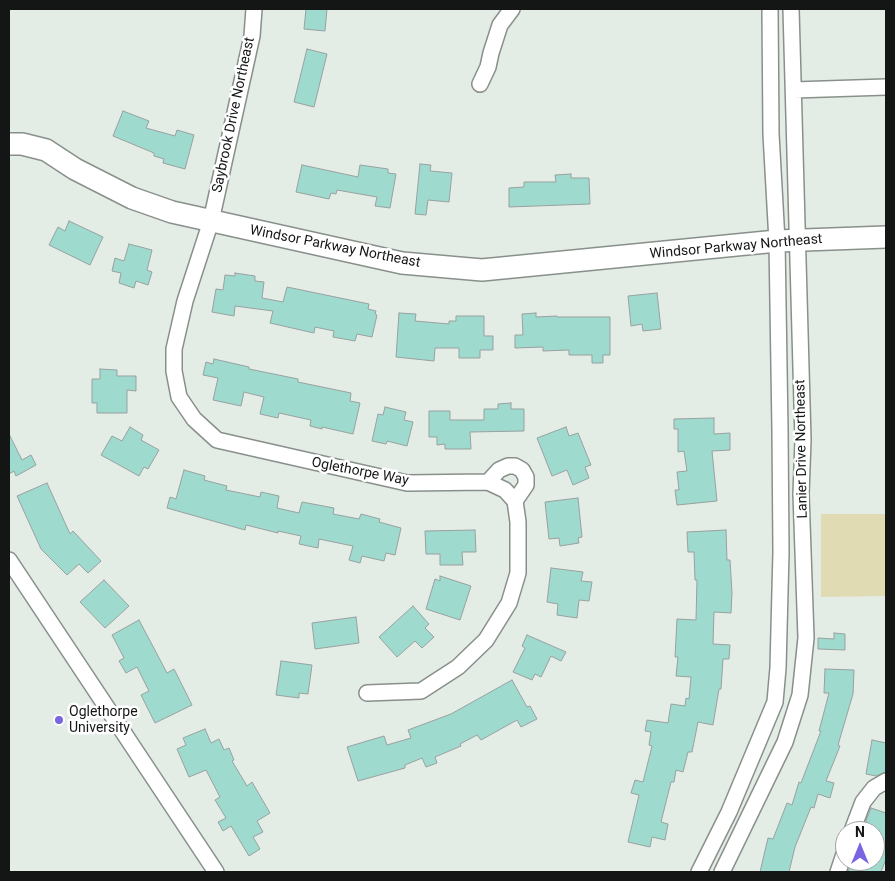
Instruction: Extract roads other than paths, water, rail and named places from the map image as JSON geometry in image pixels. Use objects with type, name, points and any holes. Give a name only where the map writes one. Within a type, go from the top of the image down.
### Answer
[{"type":"street","name":"Saybrook Drive Northeast","points":[[211,221],[252,36],[254,9]]},
{"type":"street","points":[[480,84],[488,67],[490,53],[500,25],[512,9]]},
{"type":"street","name":"Lanier Drive Northeast","points":[[722,872],[785,742],[800,695],[806,638],[802,494],[803,440],[788,241],[771,134],[770,9]]},
{"type":"street","name":"Lanier Drive Northeast","points":[[699,872],[729,812],[775,702],[778,668],[788,241],[794,90],[791,9]]},
{"type":"street","points":[[794,90],[886,87]]},
{"type":"street","name":"Windsor Parkway Northeast","points":[[9,144],[22,144],[46,150],[75,169],[132,198],[172,212],[402,263],[482,270],[788,241],[886,237]]},
{"type":"street","name":"Oglethorpe Way","points":[[211,221],[185,301],[174,349],[174,371],[179,396],[194,419],[218,440],[407,483],[488,482]]},
{"type":"street","points":[[367,693],[421,691],[458,667],[486,640],[509,603],[518,574],[518,522],[515,501],[505,490],[488,482],[499,470],[508,466],[515,466],[522,470],[526,477],[526,485],[515,501]]},
{"type":"street","points":[[9,560],[216,872]]},
{"type":"street","points":[[856,821],[863,802],[874,788],[886,781]]},
{"type":"place","name":"Oglethorpe University","points":[[59,720]]}]
